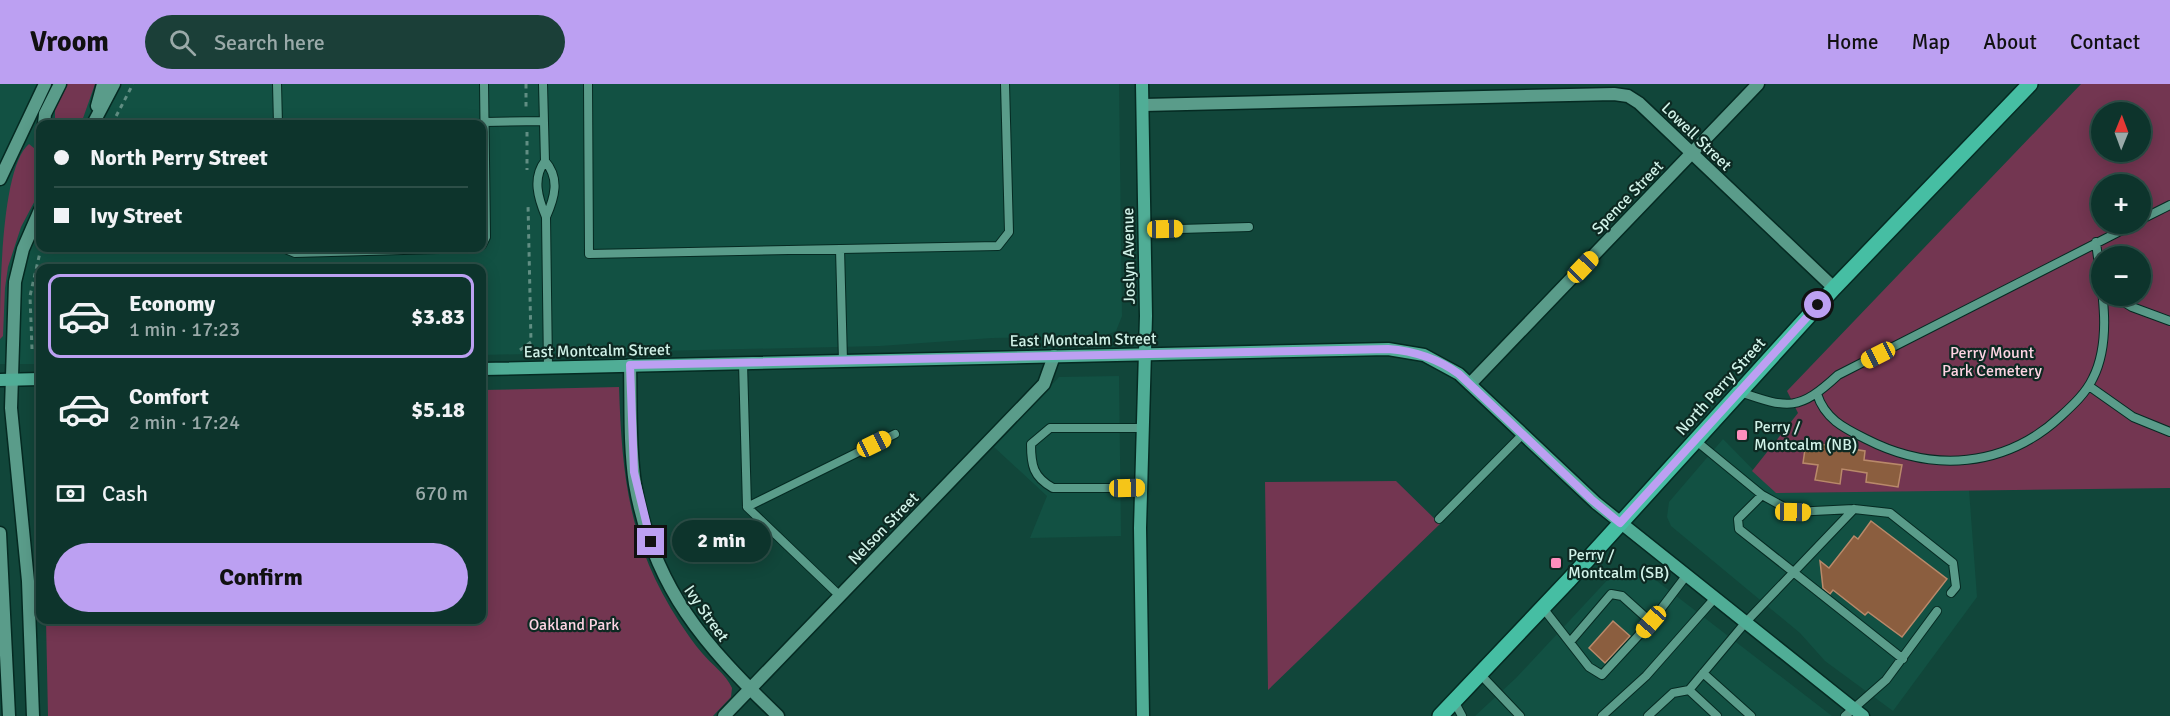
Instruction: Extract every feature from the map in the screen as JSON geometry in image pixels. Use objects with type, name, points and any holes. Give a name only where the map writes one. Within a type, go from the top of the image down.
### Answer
[{"type":"main road","name":"Joslyn Avenue","points":[[1142,84],[1143,716]]},
{"type":"main road","name":"North Perry Street","points":[[1440,716],[1543,608],[1834,288],[2030,84]]},
{"type":"main road","name":"East Montcalm Street","points":[[486,369],[1399,350],[1435,359],[1470,384],[1620,523],[1745,623],[1849,712],[1863,716]]},
{"type":"main road","points":[[6,380],[36,379]]},
{"type":"street","points":[[0,179],[45,84]]},
{"type":"street","points":[[44,120],[45,114],[60,84]]},
{"type":"street","points":[[94,120],[103,84]]},
{"type":"street","points":[[95,120],[114,84]]},
{"type":"street","name":"Spence Street","points":[[1470,384],[1758,84]]},
{"type":"street","name":"Lowell Street","points":[[1143,105],[1614,89],[1639,103],[1834,288]]},
{"type":"street","points":[[33,716],[30,609],[11,408],[6,380],[15,282],[23,249],[36,219]]},
{"type":"street","name":"Nelson Street","points":[[724,716],[1044,384],[1054,356]]},
{"type":"street","name":"Ivy Street","points":[[630,365],[634,472],[651,542],[669,584],[691,623],[707,644],[778,716]]},
{"type":"street","points":[[0,533],[9,716]]},
{"type":"lane","points":[[277,84],[278,120]]},
{"type":"lane","points":[[484,84],[485,120]]},
{"type":"lane","points":[[543,84],[545,161],[537,171],[538,198],[546,217],[548,367]]},
{"type":"lane","points":[[588,84],[589,254],[998,246],[1009,232],[1005,84]]},
{"type":"lane","points":[[486,122],[544,121]]},
{"type":"lane","points":[[545,161],[554,171],[554,198],[546,217]]},
{"type":"lane","points":[[2151,214],[2170,205]]},
{"type":"lane","points":[[1144,230],[1249,227]]},
{"type":"lane","points":[[1739,392],[1784,405],[1817,394],[1838,375],[2113,234]]},
{"type":"lane","points":[[2096,242],[2096,246]]},
{"type":"lane","points":[[840,249],[843,361]]},
{"type":"lane","points":[[293,252],[331,252]]},
{"type":"lane","points":[[1817,394],[1826,413],[1834,421],[1869,441],[1915,459],[1954,461],[1993,455],[2032,439],[2063,415],[2089,386],[2097,369],[2103,342],[2102,306]]},
{"type":"lane","points":[[2130,306],[2170,321]]},
{"type":"lane","points":[[743,363],[747,507],[840,596]]},
{"type":"lane","points":[[2089,386],[2133,417],[2170,432]]},
{"type":"lane","points":[[1141,488],[1053,488],[1040,481],[1031,466],[1031,444],[1050,428],[1142,428]]},
{"type":"lane","points":[[747,507],[895,434]]},
{"type":"lane","points":[[1439,519],[1523,434]]},
{"type":"lane","points":[[1695,440],[1762,495],[1793,512],[1854,508],[1890,513],[1953,563],[1956,587],[1951,593]]},
{"type":"lane","points":[[1762,495],[1738,519],[1739,529],[1903,659]]},
{"type":"lane","points":[[1648,716],[1673,693],[1689,690],[1745,623],[1796,572],[1854,508]]},
{"type":"lane","points":[[1543,608],[1589,667],[1602,675],[1651,622],[1686,576]]},
{"type":"lane","points":[[1570,642],[1611,594],[1622,596],[1651,622]]},
{"type":"lane","points":[[1602,716],[1646,676],[1714,599]]},
{"type":"lane","points":[[1849,712],[1886,680],[1937,611]]},
{"type":"lane","points":[[1703,673],[1751,716]]},
{"type":"lane","points":[[1480,674],[1520,716]]},
{"type":"lane","points":[[1689,690],[1717,716]]},
{"type":"lane","points":[[1454,701],[1462,716]]},
{"type":"path","points":[[114,120],[133,84]]},
{"type":"path","points":[[526,84],[528,176]]},
{"type":"path","points":[[520,350],[531,342],[528,198]]},
{"type":"path","points":[[32,349],[30,296],[36,270]]},
{"type":"shaded area","points":[[0,84],[1119,84],[1122,316],[1116,331],[1104,336],[992,338],[880,346],[486,355],[486,264],[36,264],[36,364],[0,364]]},
{"type":"shaded area","points":[[1119,376],[1121,536],[1030,538],[1047,496],[994,447],[1059,377]]},
{"type":"shaded area","points":[[1723,439],[1776,493],[1969,490],[1977,597],[1893,711],[1825,661],[1800,633],[1671,526],[1667,517],[1669,502]]},
{"type":"shaded area","points":[[1634,568],[1653,578],[1832,716],[1475,716],[1516,678],[1612,575]]},
{"type":"green space","points":[[66,84],[95,84],[82,120],[55,120],[55,108]]},
{"type":"green space","name":"Perry Mount Park Cemetery","points":[[2081,84],[2170,84],[2170,488],[1776,493],[1752,471],[1798,413],[1787,391]]},
{"type":"green space","points":[[29,144],[36,150],[36,199],[21,227],[8,267],[3,336],[0,339],[0,296],[7,206],[19,157]]},
{"type":"green space","name":"Oakland Park","points":[[619,387],[626,481],[639,538],[649,566],[680,623],[699,650],[732,688],[731,697],[713,716],[48,716],[46,624],[486,624],[486,390]]},
{"type":"green space","points":[[1396,481],[1440,524],[1268,690],[1265,482]]},
{"type":"building","points":[[1806,442],[1865,451],[1864,460],[1902,465],[1898,487],[1866,482],[1867,473],[1842,469],[1840,484],[1815,480],[1818,465],[1803,463]]},
{"type":"building","points":[[1871,521],[1947,579],[1902,637],[1868,612],[1865,615],[1833,590],[1830,594],[1823,588],[1820,561],[1829,568],[1854,536],[1858,539]]},
{"type":"building","points":[[1613,621],[1630,636],[1605,663],[1589,648]]},
{"type":"place","name":"Perry / Montcalm (NB)","points":[[1742,435]]},
{"type":"place","name":"Perry / Montcalm (SB)","points":[[1556,563]]},
{"type":"route","points":[[651,542],[635,483],[630,365],[1388,349],[1412,352],[1435,359],[1459,374],[1591,499],[1620,523],[1818,305]]}]
